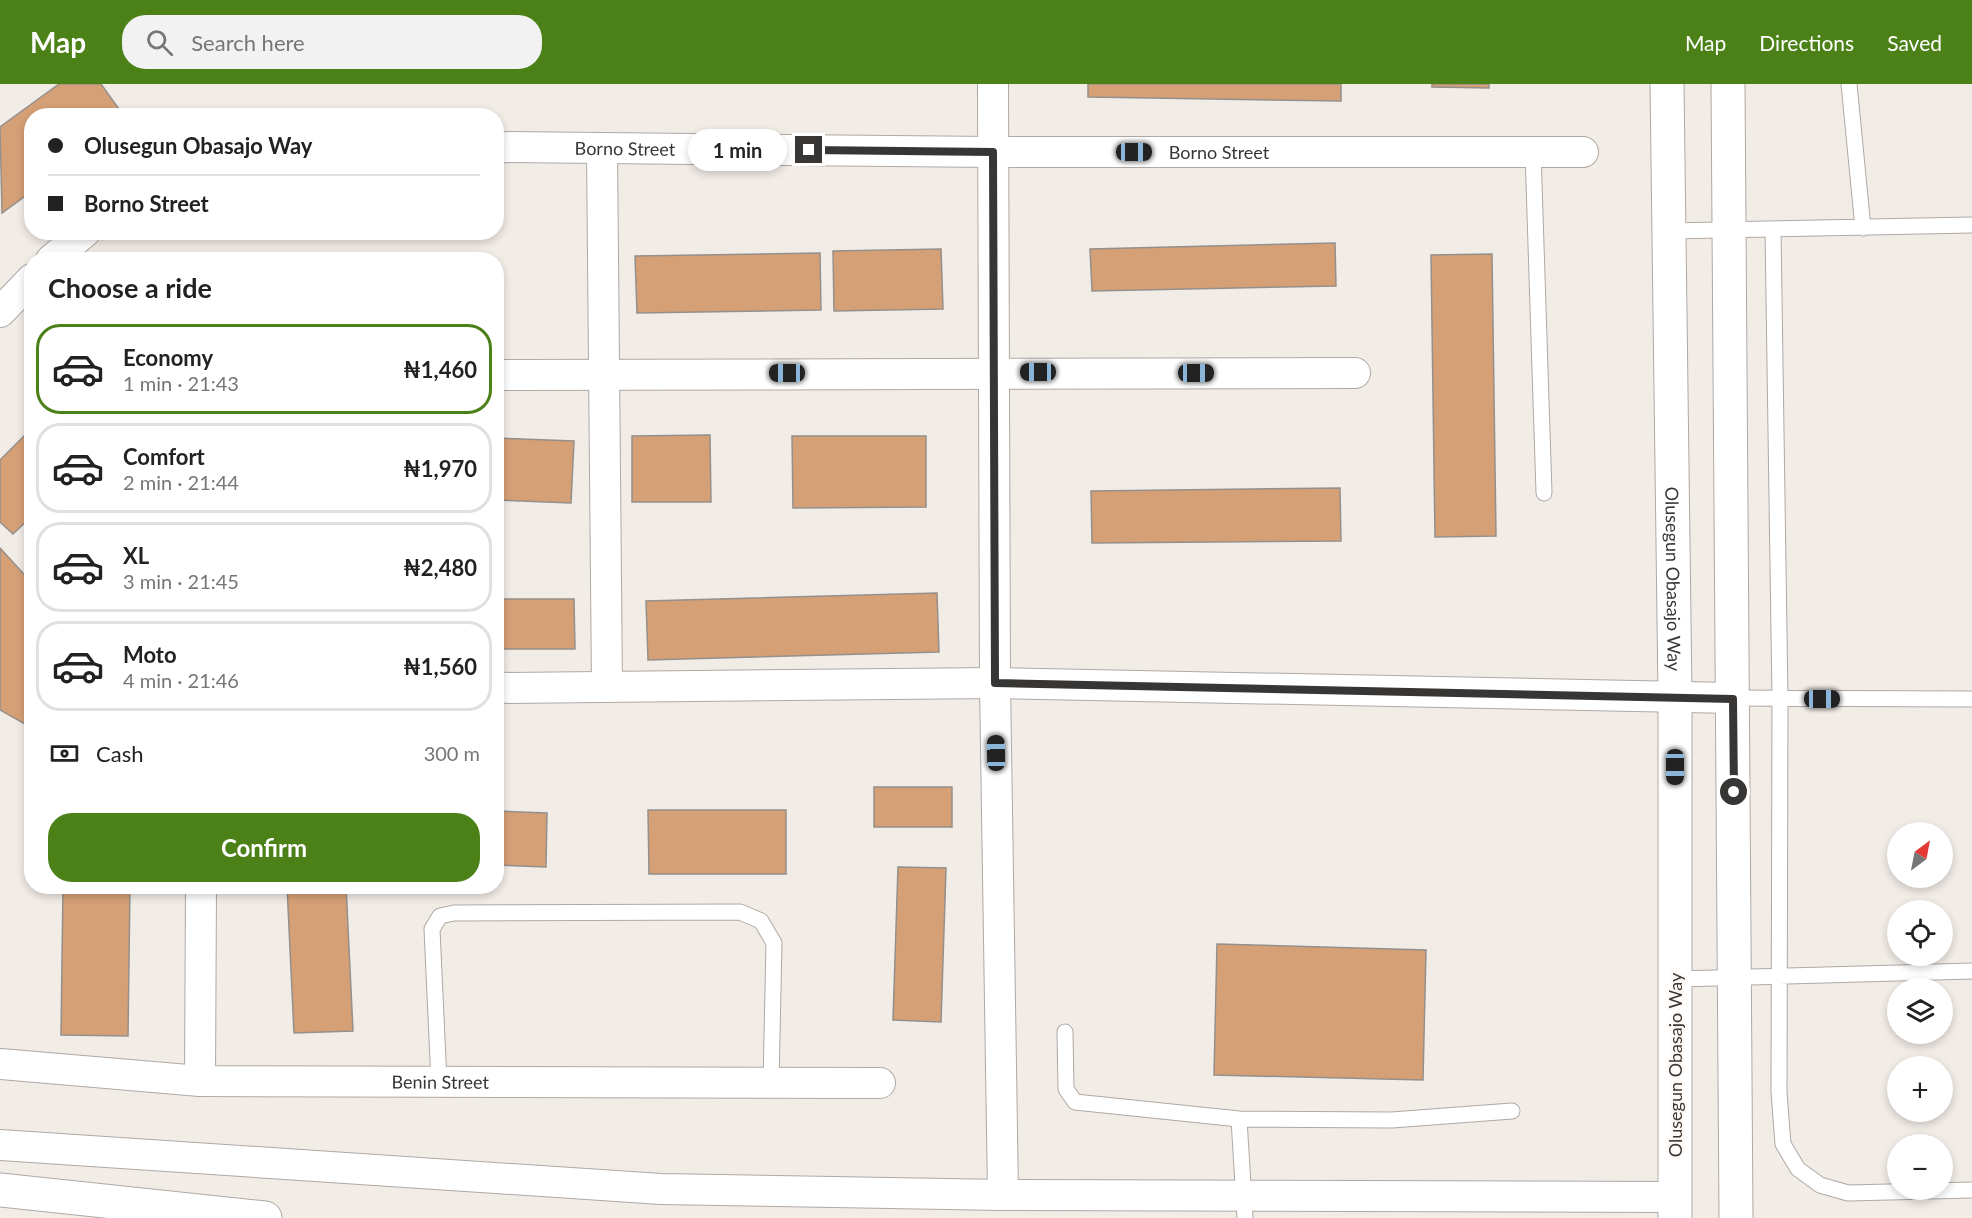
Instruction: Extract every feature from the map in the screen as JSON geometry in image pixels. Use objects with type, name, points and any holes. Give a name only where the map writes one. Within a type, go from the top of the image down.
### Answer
[{"type":"main road","name":"Olusegun Obasajo Way","points":[[1667,84],[1675,696],[1674,1208]]},
{"type":"main road","points":[[1728,84],[1736,1218]]},
{"type":"main road","points":[[0,1190],[161,1213],[265,1218]]},
{"type":"street","points":[[993,84],[995,683],[1003,1196]]},
{"type":"street","name":"Borno Street","points":[[504,147],[993,152],[1582,152]]},
{"type":"street","points":[[602,149],[607,687]]},
{"type":"street","points":[[61,252],[75,240]]},
{"type":"street","points":[[0,312],[24,287]]},
{"type":"street","points":[[504,375],[993,372],[1354,373]]},
{"type":"street","points":[[504,688],[995,683],[1733,699]]},
{"type":"street","points":[[200,1081],[201,894]]},
{"type":"street","name":"Benin Street","points":[[0,1064],[200,1081],[880,1083]]},
{"type":"street","points":[[0,1145],[661,1189],[1003,1196],[1245,1207],[1674,1208]]},
{"type":"lane","points":[[1849,84],[1863,228]]},
{"type":"lane","points":[[1533,152],[1544,493]]},
{"type":"lane","points":[[1670,231],[1972,225]]},
{"type":"lane","points":[[1773,230],[1780,699],[1779,1092],[1783,1144],[1798,1169],[1820,1185],[1848,1193],[1972,1190]]},
{"type":"lane","points":[[1733,699],[1972,699]]},
{"type":"lane","points":[[439,1082],[432,929],[440,916],[454,913],[740,912],[762,921],[774,943],[771,1083]]},
{"type":"lane","points":[[1676,979],[1972,971]]},
{"type":"lane","points":[[1065,1032],[1066,1089],[1075,1102],[1239,1119],[1392,1119],[1512,1111]]},
{"type":"lane","points":[[1239,1119],[1245,1207]]},
{"type":"building","points":[[59,84],[101,84],[118,108],[26,108]]},
{"type":"building","points":[[1088,84],[1341,84],[1341,101],[1088,97]]},
{"type":"building","points":[[1432,84],[1489,84],[1489,88],[1432,87]]},
{"type":"building","points":[[24,110],[24,197],[2,213],[0,127]]},
{"type":"building","points":[[1335,243],[1336,286],[1092,291],[1090,249]]},
{"type":"building","points":[[941,249],[943,309],[834,311],[833,251]]},
{"type":"building","points":[[820,253],[821,310],[637,313],[635,256]]},
{"type":"building","points":[[1492,254],[1496,536],[1435,537],[1431,255]]},
{"type":"building","points":[[710,435],[711,502],[632,502],[632,436]]},
{"type":"building","points":[[24,436],[24,524],[13,534],[0,522],[0,460]]},
{"type":"building","points":[[792,436],[926,436],[926,507],[793,508]]},
{"type":"building","points":[[504,438],[574,441],[571,503],[504,500]]},
{"type":"building","points":[[1340,488],[1341,541],[1092,543],[1091,491]]},
{"type":"building","points":[[0,548],[24,574],[24,724],[0,710]]},
{"type":"building","points":[[937,593],[939,652],[648,660],[646,601]]},
{"type":"building","points":[[504,599],[574,599],[575,649],[504,649]]},
{"type":"building","points":[[874,787],[952,787],[952,827],[874,827]]},
{"type":"building","points":[[648,810],[786,810],[786,874],[649,874]]},
{"type":"building","points":[[504,811],[547,813],[546,867],[504,865]]},
{"type":"building","points":[[898,867],[946,868],[941,1022],[893,1020]]},
{"type":"building","points":[[63,894],[130,894],[128,1036],[61,1035]]},
{"type":"building","points":[[287,894],[346,894],[353,1031],[294,1033]]},
{"type":"building","points":[[1217,944],[1426,950],[1423,1080],[1214,1075]]},
{"type":"route","points":[[809,150],[993,152],[995,683],[1733,699],[1734,792]]}]
